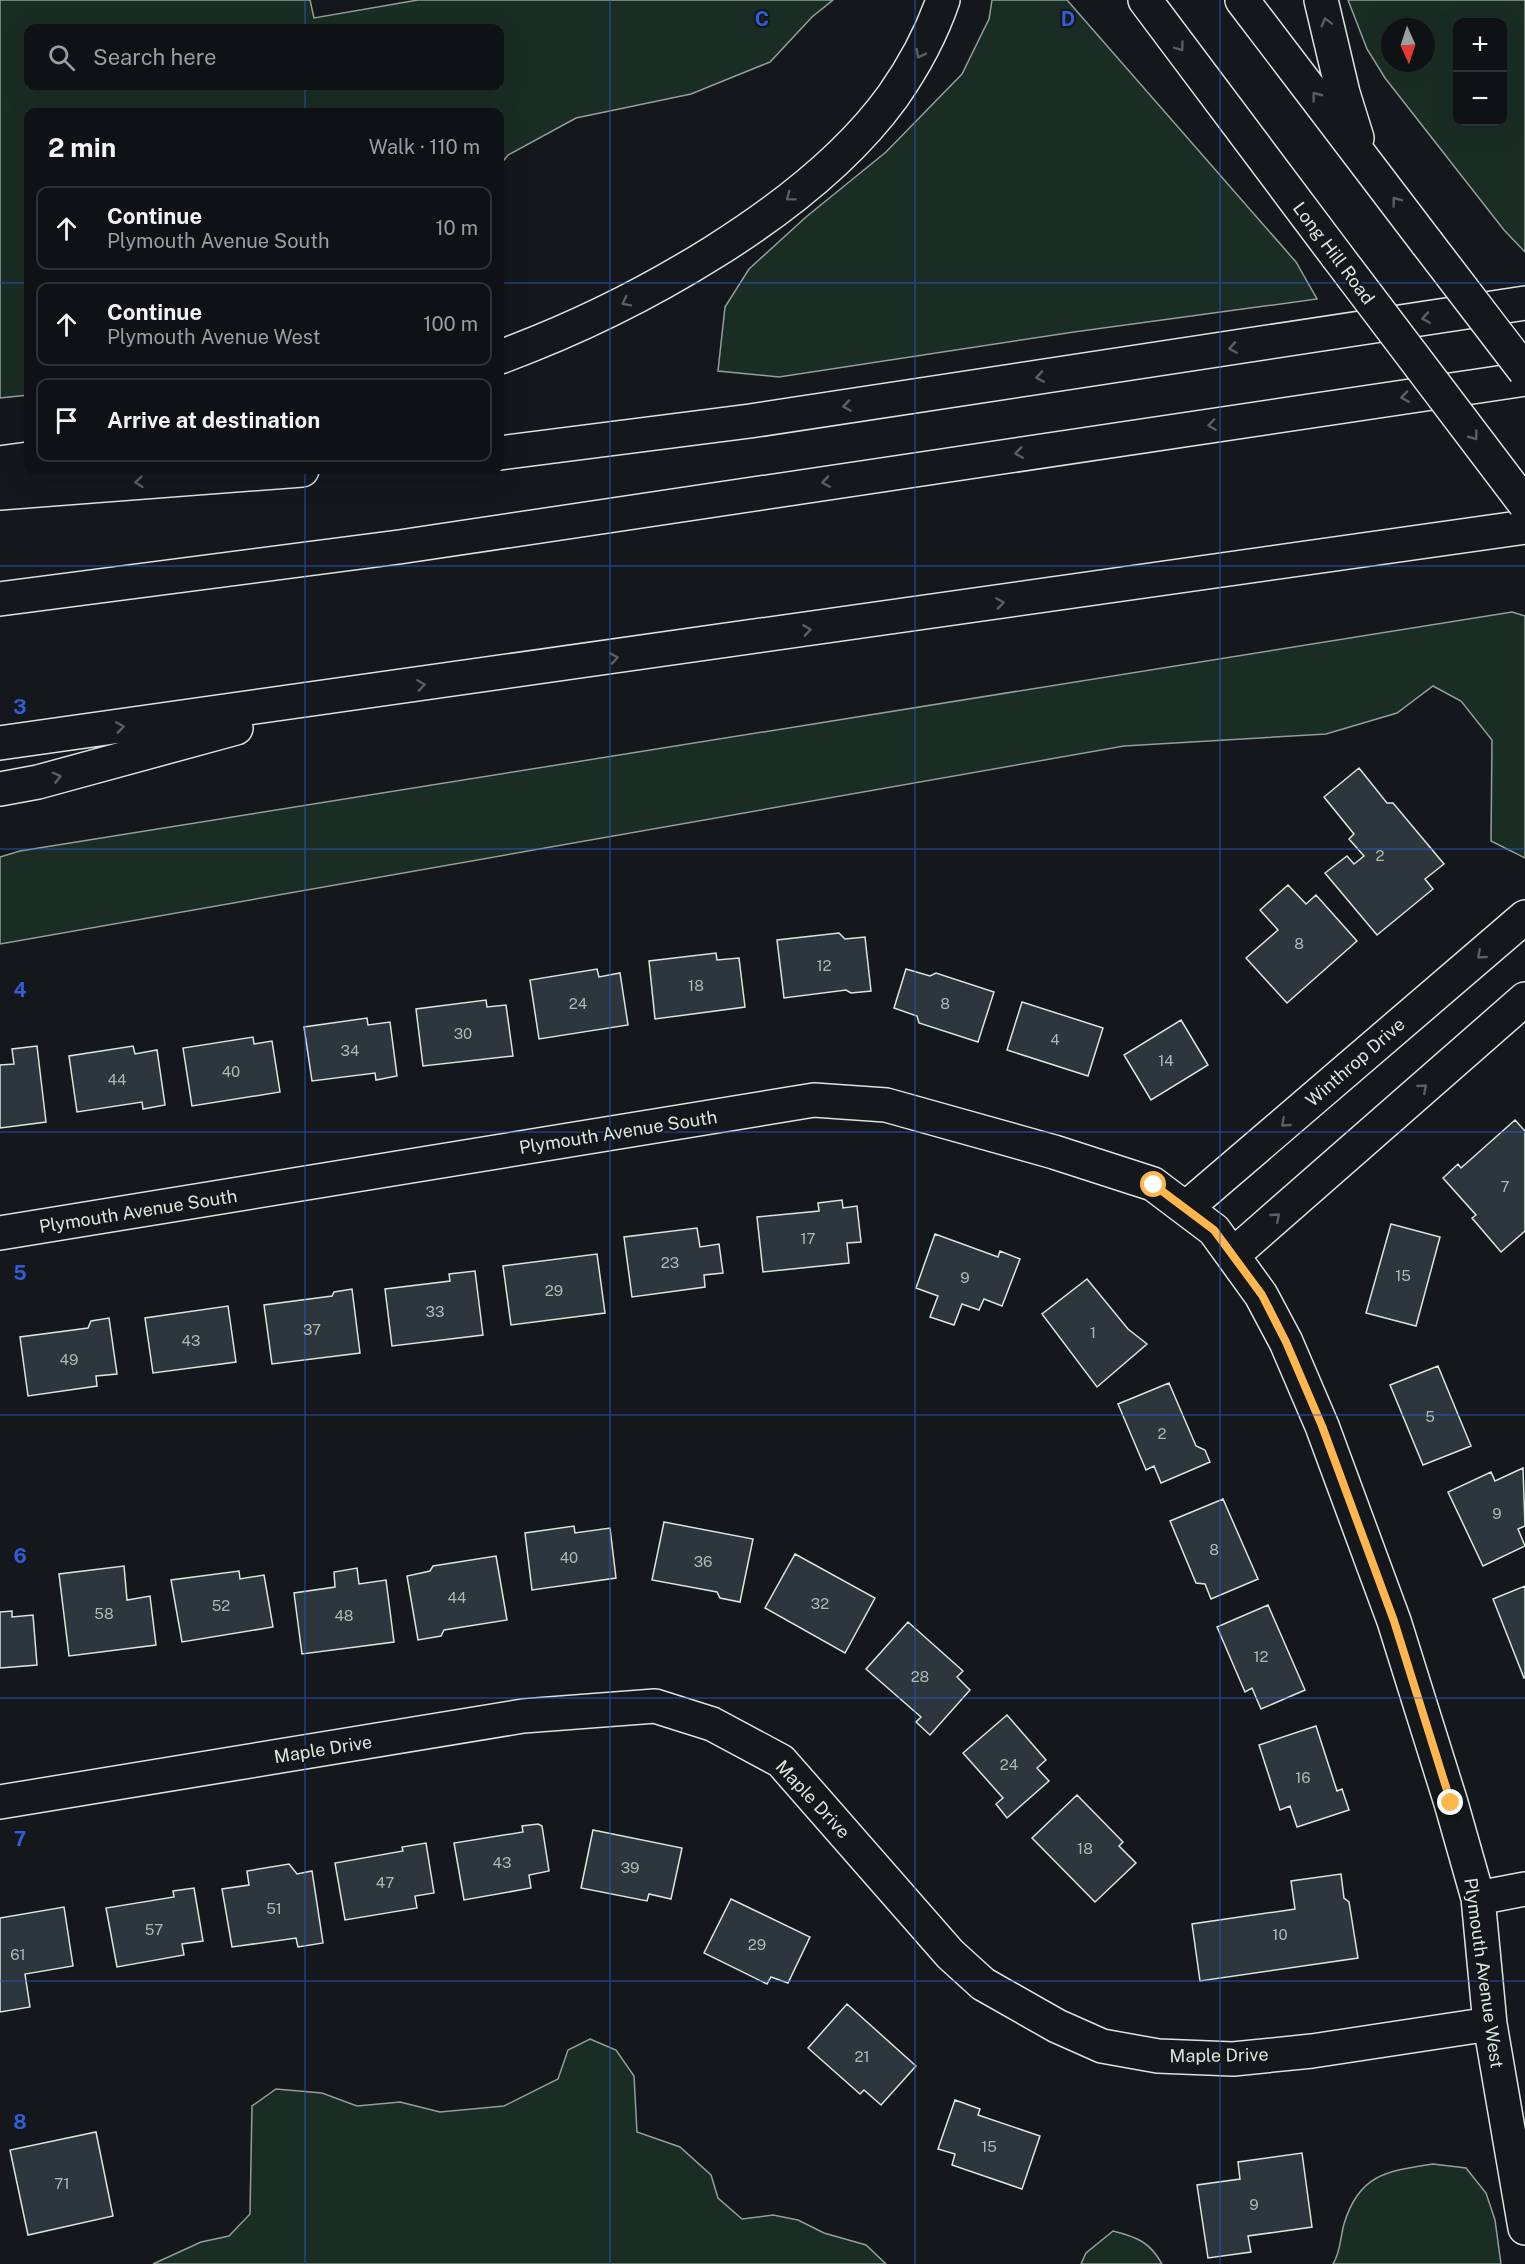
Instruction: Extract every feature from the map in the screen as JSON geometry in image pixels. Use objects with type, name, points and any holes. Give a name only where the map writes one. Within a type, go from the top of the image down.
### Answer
[{"type":"main road","points":[[504,355],[588,321],[636,297],[710,254],[807,184],[848,149],[892,98],[915,63],[943,0]]},
{"type":"main road","name":"Long Hill Road","points":[[1145,0],[1525,504]]},
{"type":"main road","points":[[1242,0],[1525,371]]},
{"type":"main road","points":[[1321,0],[1343,93],[1364,160]]},
{"type":"main road","points":[[504,452],[750,421],[1525,303]]},
{"type":"main road","points":[[0,600],[399,547],[1525,379]]},
{"type":"main road","points":[[0,464],[24,460]]},
{"type":"main road","points":[[0,494],[252,474]]},
{"type":"main road","points":[[0,744],[1525,527]]},
{"type":"main road","points":[[0,789],[38,782],[363,693]]},
{"type":"main road","name":"Winthrop Drive","points":[[1186,1208],[1525,917]]},
{"type":"main road","points":[[1223,1243],[1525,999]]},
{"type":"main road","name":"Plymouth Avenue South","points":[[0,1233],[814,1100],[886,1105],[1054,1152],[1154,1185],[1186,1208],[1223,1243]]},
{"type":"main road","name":"Plymouth Avenue West","points":[[1223,1243],[1266,1305],[1286,1342],[1322,1426],[1394,1621],[1478,1898],[1490,2024],[1525,2228]]},
{"type":"main road","name":"Maple Drive","points":[[0,1802],[524,1716],[655,1706],[712,1724],[781,1761],[958,1962],[983,1984],[1057,2026],[1102,2046],[1158,2056],[1233,2059],[1312,2052],[1490,2024]]},
{"type":"main road","points":[[1478,1898],[1525,1889]]},
{"type":"green space","points":[[0,0],[310,0],[314,18],[418,0],[833,0],[812,17],[770,62],[691,94],[576,118],[508,155],[504,160],[504,108],[24,108],[24,395],[0,398]]},
{"type":"green space","points":[[992,0],[1067,0],[1296,262],[1317,299],[1074,332],[779,377],[718,371],[725,307],[749,269],[806,217],[886,152],[962,74],[989,19]]},
{"type":"green space","points":[[1348,0],[1525,0],[1525,252],[1504,230],[1381,72],[1435,72],[1435,18],[1381,18],[1381,72],[1367,49]]},
{"type":"green space","points":[[1512,612],[1525,616],[1525,858],[1491,841],[1492,740],[1461,701],[1433,686],[1397,713],[1326,734],[1124,746],[0,944],[0,857],[20,851]]},
{"type":"green space","points":[[590,2039],[616,2050],[634,2076],[637,2132],[680,2147],[711,2175],[718,2198],[742,2219],[773,2215],[798,2220],[824,2233],[866,2245],[886,2264],[153,2264],[201,2242],[229,2236],[250,2214],[252,2106],[276,2089],[322,2093],[357,2106],[400,2102],[440,2112],[504,2106],[558,2079],[568,2050]]},
{"type":"green space","points":[[1433,2164],[1466,2168],[1486,2193],[1495,2220],[1501,2264],[1333,2264],[1338,2254],[1350,2207],[1367,2185],[1389,2173]]},
{"type":"green space","points":[[1113,2231],[1148,2245],[1162,2264],[1081,2264],[1086,2253]]},
{"type":"building","points":[[1359,768],[1387,803],[1393,803],[1444,864],[1425,879],[1433,889],[1377,935],[1325,873],[1347,856],[1354,864],[1364,856],[1349,839],[1354,834],[1324,797]]},
{"type":"building","points":[[1288,885],[1306,904],[1316,895],[1357,941],[1287,1003],[1246,958],[1278,930],[1260,910]]},
{"type":"building","points":[[839,933],[845,939],[865,937],[871,991],[851,993],[846,990],[784,998],[777,940]]},
{"type":"building","points":[[716,953],[717,960],[739,958],[745,1007],[655,1019],[649,961]]},
{"type":"building","points":[[597,969],[599,977],[620,973],[628,1025],[539,1039],[530,980]]},
{"type":"building","points":[[906,969],[930,976],[936,973],[994,992],[978,1042],[919,1023],[917,1016],[894,1008]]},
{"type":"building","points":[[486,1000],[487,1007],[506,1005],[513,1056],[423,1066],[416,1009]]},
{"type":"building","points":[[1022,1002],[1103,1028],[1088,1076],[1007,1050]]},
{"type":"building","points":[[367,1018],[368,1025],[390,1022],[397,1076],[376,1080],[375,1073],[312,1081],[304,1027]]},
{"type":"building","points":[[1181,1020],[1208,1065],[1151,1100],[1124,1055]]},
{"type":"building","points":[[253,1037],[254,1044],[272,1041],[280,1092],[192,1106],[183,1048]]},
{"type":"building","points":[[37,1046],[46,1122],[0,1128],[0,1065],[14,1064],[12,1049]]},
{"type":"building","points":[[133,1046],[135,1054],[157,1050],[165,1105],[143,1109],[142,1102],[77,1112],[69,1056]]},
{"type":"building","points":[[1515,1120],[1525,1131],[1525,1231],[1501,1252],[1472,1218],[1476,1215],[1443,1178],[1458,1164],[1461,1168]]},
{"type":"building","points":[[842,1200],[843,1208],[857,1206],[861,1242],[847,1243],[849,1263],[763,1272],[757,1217],[819,1211],[818,1203]]},
{"type":"building","points":[[1391,1224],[1440,1237],[1416,1326],[1366,1313]]},
{"type":"building","points":[[697,1228],[700,1247],[719,1244],[723,1273],[704,1275],[705,1287],[632,1297],[624,1237]]},
{"type":"building","points":[[935,1234],[998,1257],[1000,1251],[1020,1259],[1002,1306],[984,1299],[979,1310],[962,1304],[954,1325],[930,1317],[938,1296],[916,1288]]},
{"type":"building","points":[[597,1254],[605,1313],[511,1325],[503,1266]]},
{"type":"building","points":[[475,1271],[483,1335],[392,1346],[385,1289],[450,1281],[449,1274]]},
{"type":"building","points":[[1087,1279],[1128,1329],[1147,1344],[1097,1387],[1042,1314]]},
{"type":"building","points":[[352,1289],[360,1353],[272,1364],[264,1305],[332,1296],[334,1292]]},
{"type":"building","points":[[228,1306],[236,1362],[153,1373],[145,1318]]},
{"type":"building","points":[[109,1318],[117,1374],[96,1376],[97,1386],[28,1396],[20,1337],[88,1328],[91,1321]]},
{"type":"building","points":[[1438,1366],[1471,1446],[1423,1465],[1390,1385]]},
{"type":"building","points":[[1169,1383],[1196,1446],[1205,1450],[1210,1462],[1161,1483],[1154,1466],[1146,1470],[1118,1404]]},
{"type":"building","points":[[1523,1468],[1525,1526],[1518,1529],[1525,1546],[1483,1566],[1448,1492],[1491,1472],[1495,1481]]},
{"type":"building","points":[[1223,1499],[1258,1579],[1211,1599],[1205,1584],[1196,1583],[1170,1521]]},
{"type":"building","points":[[664,1522],[753,1539],[740,1602],[720,1598],[717,1592],[652,1580]]},
{"type":"building","points":[[574,1526],[575,1533],[610,1528],[616,1578],[532,1590],[525,1533]]},
{"type":"building","points":[[795,1554],[875,1598],[845,1653],[765,1608]]},
{"type":"building","points":[[496,1556],[507,1620],[444,1630],[441,1636],[418,1640],[407,1576],[430,1571],[433,1566]]},
{"type":"building","points":[[124,1566],[127,1600],[150,1596],[156,1645],[69,1656],[59,1574]]},
{"type":"building","points":[[357,1568],[359,1584],[386,1580],[394,1642],[302,1654],[294,1593],[335,1587],[334,1572]]},
{"type":"building","points":[[239,1571],[240,1579],[264,1575],[273,1627],[182,1642],[171,1580]]},
{"type":"building","points":[[1525,1586],[1525,1678],[1524,1678],[1493,1599]]},
{"type":"building","points":[[1268,1605],[1305,1690],[1261,1709],[1252,1688],[1245,1692],[1217,1627]]},
{"type":"building","points":[[12,1611],[12,1617],[33,1615],[37,1665],[0,1668],[0,1612]]},
{"type":"building","points":[[908,1622],[963,1671],[957,1677],[970,1690],[930,1735],[916,1722],[921,1717],[866,1669]]},
{"type":"building","points":[[1007,1715],[1046,1760],[1037,1768],[1049,1781],[1007,1818],[996,1804],[1003,1798],[963,1753]]},
{"type":"building","points":[[1316,1726],[1337,1791],[1342,1789],[1349,1810],[1297,1827],[1290,1806],[1280,1810],[1259,1745]]},
{"type":"building","points":[[1077,1795],[1123,1842],[1119,1846],[1136,1863],[1095,1902],[1032,1838]]},
{"type":"building","points":[[538,1824],[542,1826],[549,1871],[529,1875],[531,1888],[464,1900],[454,1843],[523,1832],[522,1826]]},
{"type":"building","points":[[593,1830],[682,1848],[671,1899],[649,1894],[647,1901],[581,1888]]},
{"type":"building","points":[[426,1843],[434,1893],[415,1896],[417,1908],[345,1920],[335,1863],[403,1851],[402,1847]]},
{"type":"building","points":[[289,1864],[297,1874],[312,1871],[323,1943],[298,1947],[296,1938],[232,1947],[222,1889],[249,1885],[247,1871]]},
{"type":"building","points":[[1341,1874],[1344,1898],[1349,1902],[1358,1958],[1200,1981],[1192,1924],[1295,1909],[1291,1881]]},
{"type":"building","points":[[194,1888],[203,1941],[182,1944],[184,1955],[117,1967],[106,1908],[174,1897],[173,1891]]},
{"type":"building","points":[[731,1899],[810,1937],[788,1983],[771,1977],[767,1984],[704,1953]]},
{"type":"building","points":[[64,1907],[73,1966],[25,1974],[30,2007],[0,2012],[0,1918]]},
{"type":"building","points":[[847,2004],[916,2066],[881,2105],[864,2090],[860,2094],[808,2048]]},
{"type":"building","points":[[955,2100],[980,2109],[978,2115],[1040,2136],[1022,2189],[952,2165],[955,2154],[938,2149]]},
{"type":"building","points":[[96,2132],[113,2216],[28,2235],[10,2150]]},
{"type":"building","points":[[1302,2153],[1312,2227],[1248,2236],[1251,2252],[1208,2258],[1197,2185],[1240,2179],[1238,2162]]},
{"type":"route","points":[[1154,1185],[1214,1230],[1262,1295],[1286,1342],[1322,1426],[1394,1621],[1451,1803]]}]
